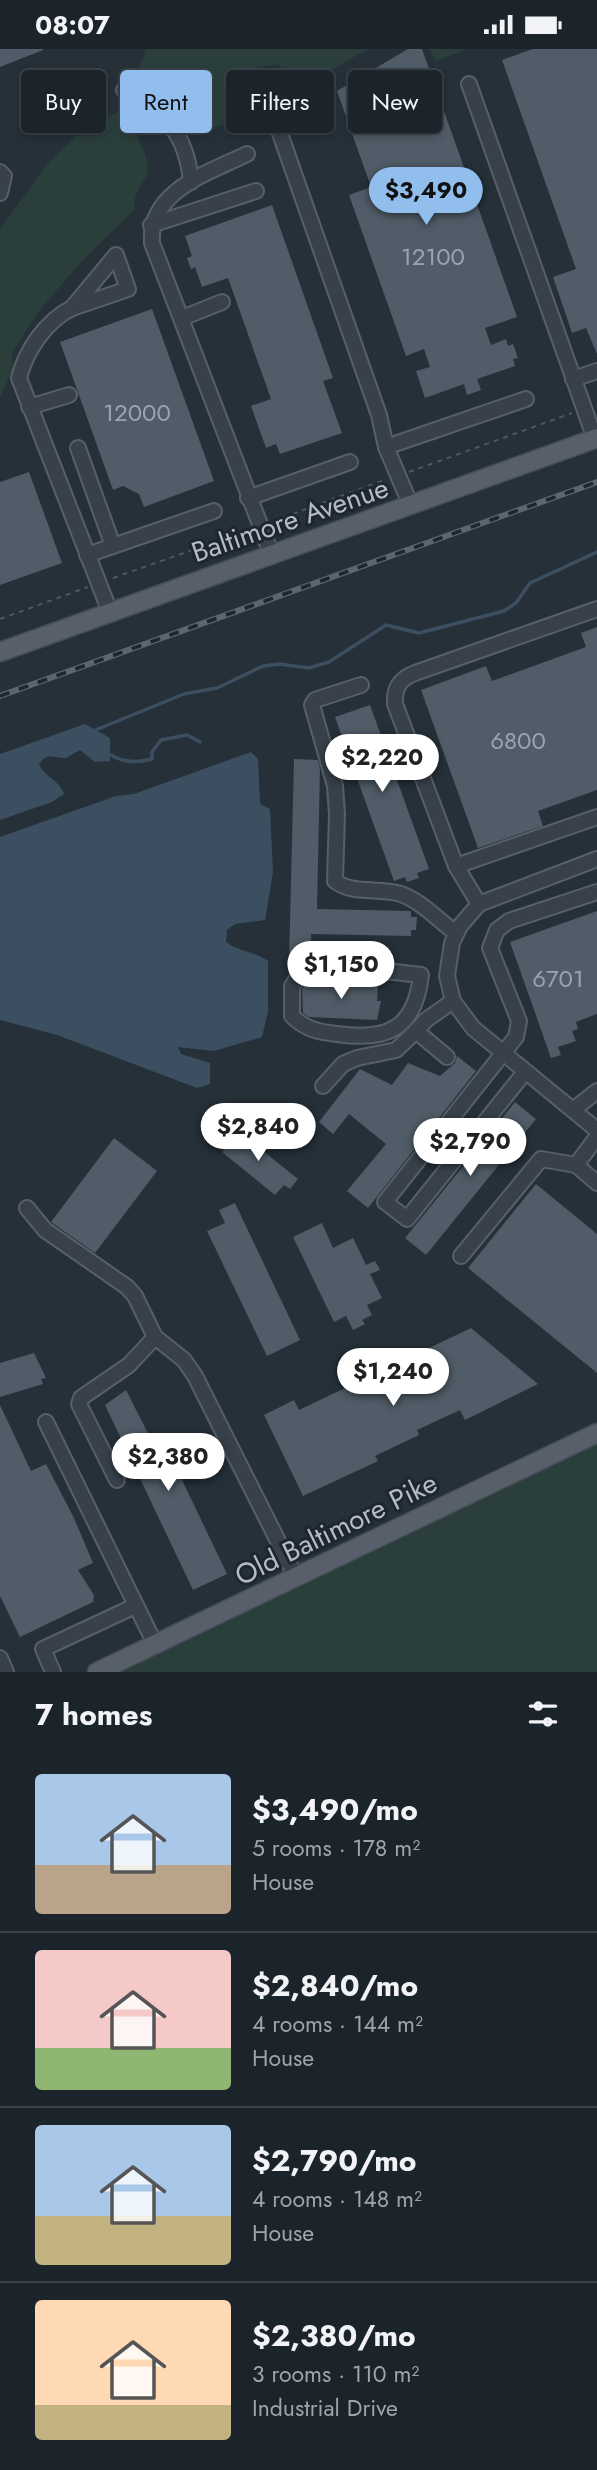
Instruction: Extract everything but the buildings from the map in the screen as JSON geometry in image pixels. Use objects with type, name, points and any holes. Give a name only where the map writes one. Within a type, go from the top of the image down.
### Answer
[{"type":"main road","name":"Baltimore Avenue","points":[[0,652],[596,439]]},
{"type":"main road","name":"Old Baltimore Pike","points":[[102,1671],[597,1433]]},
{"type":"street","points":[[469,84],[596,439]]},
{"type":"street","points":[[177,133],[189,157],[191,182]]},
{"type":"street","points":[[280,133],[379,415],[386,447],[411,506]]},
{"type":"street","points":[[247,154],[191,182],[167,198],[158,208],[151,225],[152,243],[271,554]]},
{"type":"street","points":[[0,173],[4,176],[0,193]]},
{"type":"street","points":[[151,225],[256,191]]},
{"type":"street","points":[[182,318],[222,302]]},
{"type":"street","points":[[72,308],[49,322],[19,378],[110,613]]},
{"type":"street","points":[[573,379],[597,371]]},
{"type":"street","points":[[29,407],[69,395]]},
{"type":"street","points":[[386,447],[527,399]]},
{"type":"street","points":[[78,448],[113,546]]},
{"type":"street","points":[[248,498],[350,462]]},
{"type":"street","points":[[88,555],[214,511]]},
{"type":"street","points":[[479,904],[456,866],[395,704],[398,684],[401,678],[597,609]]},
{"type":"street","points":[[361,685],[314,700],[312,705],[335,786],[335,881],[356,889],[399,894],[417,902],[456,933]]},
{"type":"street","points":[[456,866],[597,817]]},
{"type":"street","points":[[597,859],[479,904],[456,933],[447,964],[453,1001],[473,1028],[597,1130]]},
{"type":"street","points":[[525,1072],[407,1219],[385,1202],[507,1058],[516,1037],[519,1021],[492,956],[493,936],[509,921],[597,892]]},
{"type":"street","points":[[421,975],[418,995],[410,1012],[384,1036],[349,1036],[310,1029],[292,1016],[292,986],[302,971],[359,968],[421,975],[447,964]]},
{"type":"street","points":[[324,1086],[342,1064],[396,1050],[426,1020],[453,1001]]},
{"type":"street","points":[[416,1031],[447,1057]]},
{"type":"street","points":[[573,1110],[597,1091]]},
{"type":"street","points":[[576,1165],[597,1137]]},
{"type":"street","points":[[461,1256],[541,1159],[576,1165],[597,1183]]},
{"type":"street","points":[[27,1208],[45,1230],[127,1287],[135,1296],[155,1337],[184,1360],[296,1577]]},
{"type":"street","points":[[117,1480],[79,1404],[80,1398],[129,1365],[155,1337]]},
{"type":"street","points":[[46,1422],[155,1644]]},
{"type":"street","points":[[53,1672],[43,1649],[135,1606]]},
{"type":"street","points":[[0,1658],[6,1672]]},
{"type":"path","points":[[0,619],[584,409]]},
{"type":"green space","points":[[146,49],[368,49],[331,70],[284,70],[277,64],[257,70],[226,70],[226,125],[214,127],[212,70],[139,70]]},
{"type":"green space","points":[[430,49],[467,49],[435,62]]},
{"type":"green space","points":[[120,110],[120,133],[143,133],[138,138],[148,165],[145,179],[135,198],[134,210],[82,261],[38,312],[12,353],[13,369],[0,398],[0,229],[49,162],[80,133],[106,133],[106,118]]},
{"type":"green space","points":[[597,1434],[597,1672],[98,1672]]},
{"type":"water","points":[[85,724],[110,738],[110,761],[95,762],[80,750],[66,758],[45,758],[39,764],[64,794],[52,802],[0,820],[0,754]]},
{"type":"water","points":[[251,752],[258,759],[260,804],[270,809],[273,872],[265,920],[235,924],[227,930],[226,942],[268,961],[268,1011],[262,1037],[214,1051],[178,1047],[181,1054],[210,1063],[210,1084],[197,1088],[57,1035],[0,1020],[0,837],[116,796],[134,794]]},
{"type":"waterway","points":[[93,731],[184,694],[217,688],[263,666],[279,664],[309,668],[329,662],[386,625],[419,633],[504,611],[516,603],[530,583],[597,552]]},
{"type":"waterway","points":[[111,755],[126,761],[141,761],[152,759],[152,752],[161,740],[187,735],[200,742]]},
{"type":"railway","points":[[0,696],[597,482]]}]
